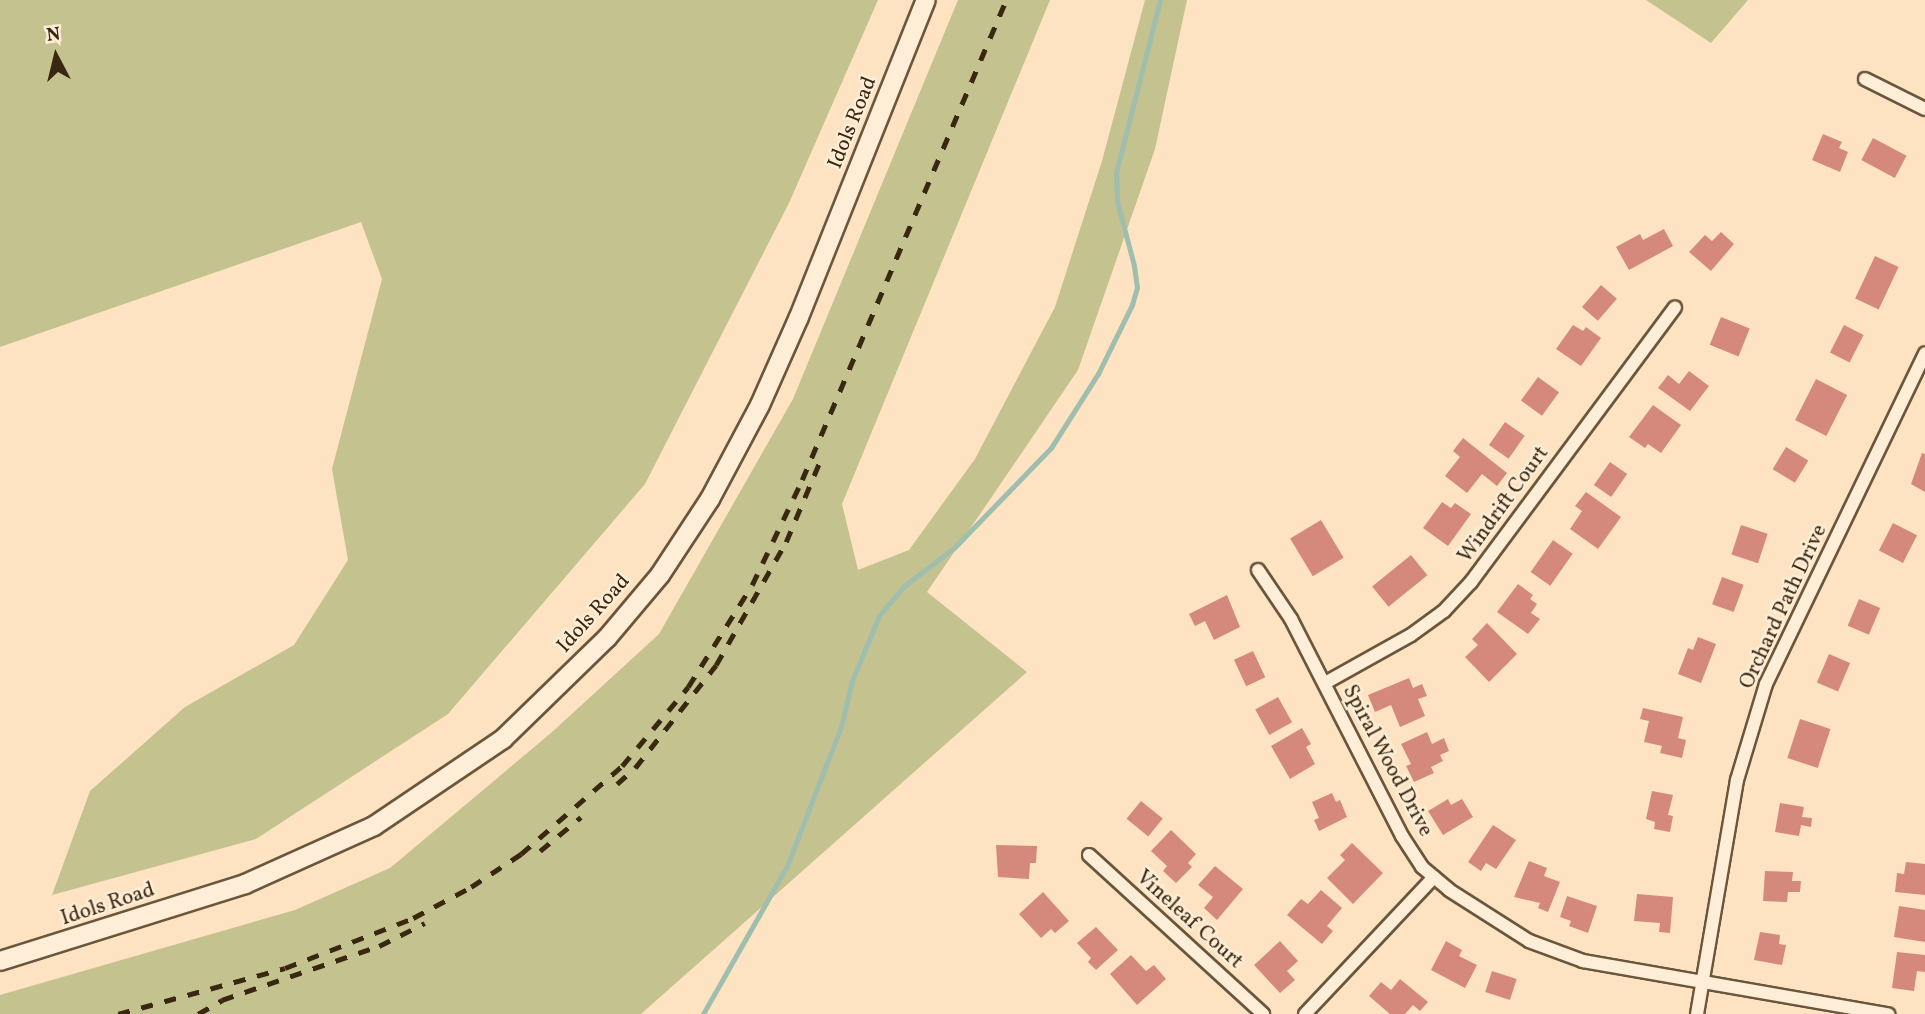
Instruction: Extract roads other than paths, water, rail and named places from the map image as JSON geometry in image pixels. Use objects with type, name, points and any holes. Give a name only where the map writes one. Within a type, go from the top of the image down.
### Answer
[{"type":"main road","name":"Idols Road","points":[[0,961],[245,884],[374,826],[503,738],[607,638],[660,575],[710,499],[760,405],[799,317],[926,0]]},
{"type":"street","points":[[1865,79],[1925,108]]},
{"type":"street","name":"Windrift Court","points":[[1325,683],[1411,635],[1444,611],[1471,582],[1675,307]]},
{"type":"street","name":"Orchard Path Drive","points":[[1697,1014],[1737,779],[1766,684],[1925,353]]},
{"type":"street","name":"Spiral Wood Drive","points":[[1258,570],[1291,619],[1402,836],[1422,867],[1488,916],[1529,941],[1610,968],[1703,981],[1821,1005],[1888,1014]]},
{"type":"street","name":"Vineleaf Court","points":[[1089,855],[1263,1014]]},
{"type":"street","points":[[1305,1014],[1434,877]]},
{"type":"waterway","points":[[703,1014],[787,866],[841,727],[852,681],[879,616],[903,587],[954,548],[1051,448],[1098,374],[1132,305],[1137,288],[1117,201],[1116,173],[1160,0]]},
{"type":"railway","points":[[118,1014],[285,968],[413,918],[471,887],[521,854],[622,766],[688,687],[752,585],[802,480],[1006,0]]},
{"type":"railway","points":[[617,784],[635,768],[716,665],[786,542],[820,461]]},
{"type":"railway","points":[[540,851],[581,817]]},
{"type":"railway","points":[[198,1014],[222,1000],[379,946],[425,923]]}]
